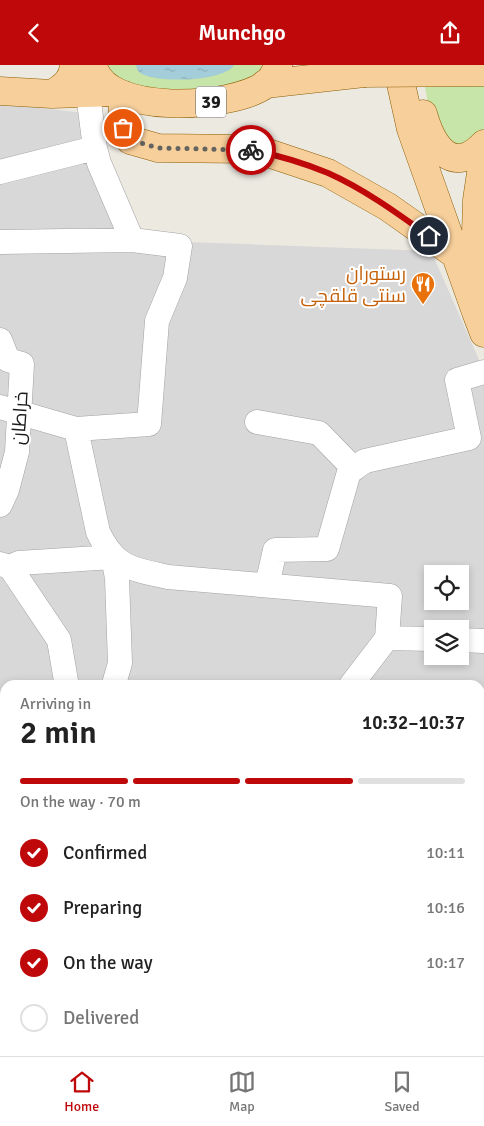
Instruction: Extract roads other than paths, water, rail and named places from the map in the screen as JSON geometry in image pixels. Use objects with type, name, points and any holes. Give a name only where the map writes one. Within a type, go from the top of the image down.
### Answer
[{"type":"main road","points":[[52,94],[68,83],[72,77],[74,65]]},
{"type":"main road","name":"39","points":[[93,65],[99,80],[120,94],[131,98],[165,102],[206,102],[240,96],[272,75],[311,78],[364,73],[484,72]]},
{"type":"main road","points":[[398,65],[400,84],[411,129],[480,322]]},
{"type":"main road","points":[[414,65],[419,102],[426,125],[441,151],[447,156],[461,158],[474,153],[484,144]]},
{"type":"main road","name":"39","points":[[0,91],[52,94],[120,94]]},
{"type":"main road","points":[[120,94],[123,128],[130,140],[158,148],[244,149],[271,154],[328,173],[388,207],[456,255]]},
{"type":"main road","points":[[480,322],[476,227],[479,181],[484,153]]},
{"type":"street","points":[[88,94],[95,148],[99,163],[132,240]]},
{"type":"street","points":[[0,172],[95,148]]},
{"type":"street","points":[[0,242],[132,240],[180,246],[175,278],[156,321],[149,424],[76,429],[9,410]]},
{"type":"street","name":"خراطان","points":[[0,340],[8,360],[22,364],[9,410],[17,452],[0,505]]},
{"type":"street","points":[[267,585],[275,550],[327,549],[349,472],[364,461],[469,438],[457,380],[484,372]]},
{"type":"street","points":[[257,422],[319,433],[354,469]]},
{"type":"street","points":[[76,429],[98,532],[113,557],[133,569],[168,577],[390,596],[388,637],[354,680]]},
{"type":"street","points":[[66,680],[59,639],[5,566],[19,563],[113,557]]},
{"type":"street","points":[[113,557],[117,578],[120,663],[115,680]]},
{"type":"street","points":[[388,637],[424,639]]},
{"type":"street","points":[[469,640],[484,641]]},
{"type":"water","points":[[136,65],[234,65],[228,71],[218,75],[176,80],[150,77],[142,74]]},
{"type":"place","name":"رستوران سنتی قلقچی","points":[[423,305]]}]
